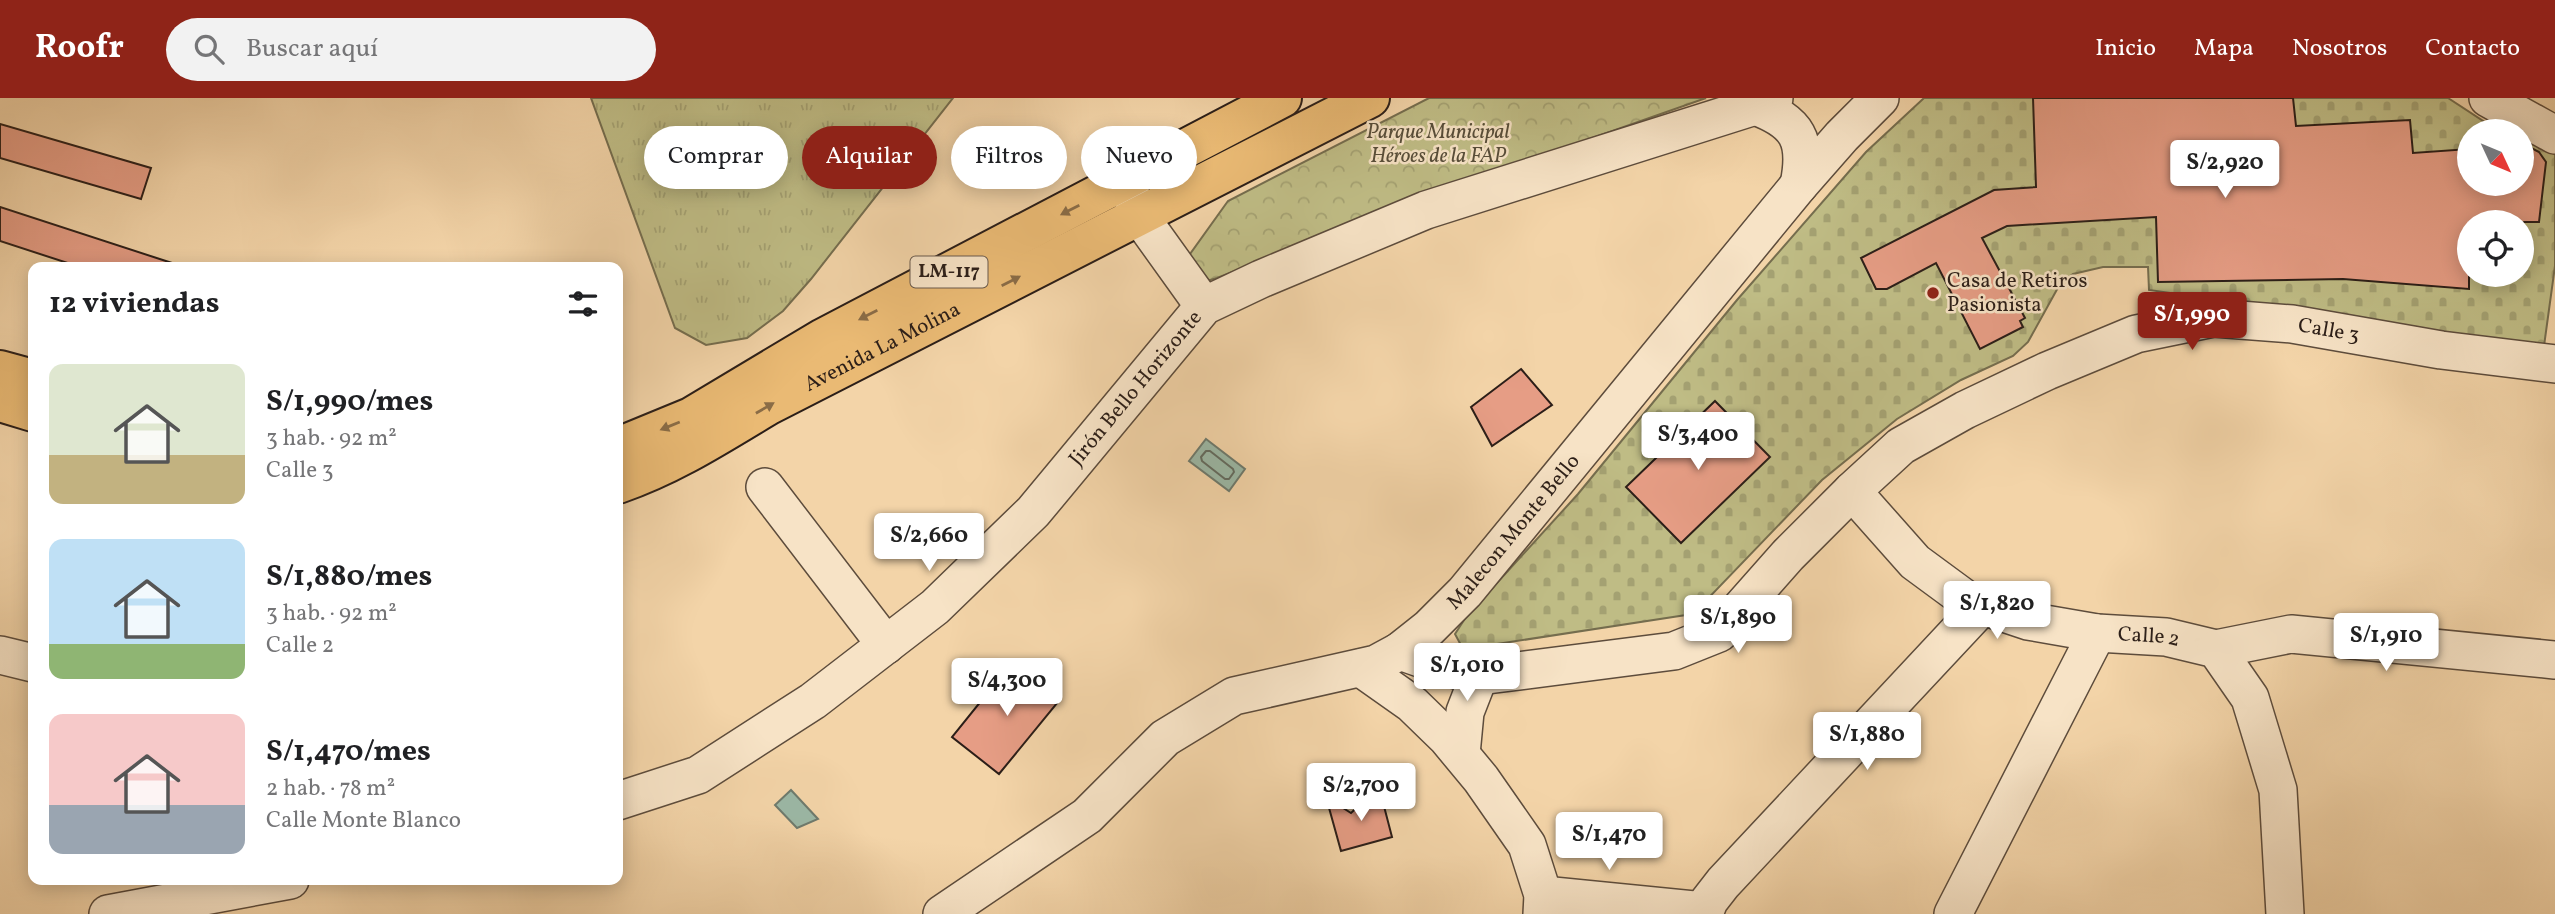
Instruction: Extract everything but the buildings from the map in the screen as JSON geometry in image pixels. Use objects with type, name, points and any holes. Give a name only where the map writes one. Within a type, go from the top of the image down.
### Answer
[{"type":"main road","name":"Avenida La Molina","points":[[1197,143],[1282,98]]},
{"type":"main road","name":"Avenida La Molina","points":[[623,482],[677,460],[769,405],[1370,98]]},
{"type":"main road","name":"Avenida La Molina","points":[[623,444],[691,417],[823,338],[1110,189]]},
{"type":"street","name":"Malecon Monte Bello","points":[[942,914],[1087,816],[1166,738],[1234,696],[1376,664],[1400,651],[1429,628],[1465,592],[1798,185],[1880,98]]},
{"type":"street","points":[[2488,98],[2555,135]]},
{"type":"street","points":[[1765,102],[1797,134],[1804,159],[1798,185]]},
{"type":"street","name":"Jirón Bello Horizonte","points":[[623,799],[698,775],[813,701],[935,607],[1033,512],[1204,306],[1261,279],[1426,210],[1765,102]]},
{"type":"street","points":[[1128,189],[1140,216],[1204,306]]},
{"type":"street","name":"Calle 3","points":[[1479,676],[1674,651],[1719,634],[1788,555],[1901,446],[1965,410],[2047,370],[2136,334],[2214,318],[2292,324],[2441,350],[2555,364]]},
{"type":"street","points":[[765,487],[886,645]]},
{"type":"street","name":"Calle 2","points":[[1852,491],[1915,562],[1968,601],[2028,621],[2096,633],[2166,637],[2216,649]]},
{"type":"street","points":[[1361,668],[1412,704],[1461,754],[1481,779],[1527,845],[1543,905],[1704,912],[1723,883],[1982,606]]},
{"type":"street","points":[[1953,914],[2096,633]]},
{"type":"street","points":[[2285,914],[2278,790],[2250,698],[2216,649],[2291,634],[2555,660]]},
{"type":"street","points":[[1400,651],[1479,676],[1465,712],[1461,754]]},
{"type":"street","points":[[0,655],[28,662]]},
{"type":"street","points":[[108,914],[263,885]]},
{"type":"green space","points":[[591,98],[953,98],[931,126],[802,126],[802,189],[882,189],[783,311],[747,338],[706,345],[675,328]]},
{"type":"green space","name":"Parque Municipal Héroes de la FAP","points":[[1429,98],[1706,98],[1422,198],[1200,283],[1185,261],[1228,201]]},
{"type":"green space","points":[[1924,98],[2448,98],[2480,119],[2457,119],[2457,196],[2534,196],[2534,143],[2555,154],[2555,266],[2544,346],[2149,290],[2148,267],[2103,267],[2073,274],[2060,284],[2028,342],[2013,356],[1961,380],[1897,419],[1822,480],[1697,610],[1686,615],[1471,648],[1462,647],[1455,634],[1466,617],[1578,494],[1737,300],[1866,152]]},
{"type":"water","points":[[1206,439],[1245,469],[1229,491],[1189,461]]},
{"type":"water","points":[[791,790],[818,819],[797,828],[775,805]]},
{"type":"place","name":"Casa de Retiros Pasionista","points":[[1933,293]]}]
